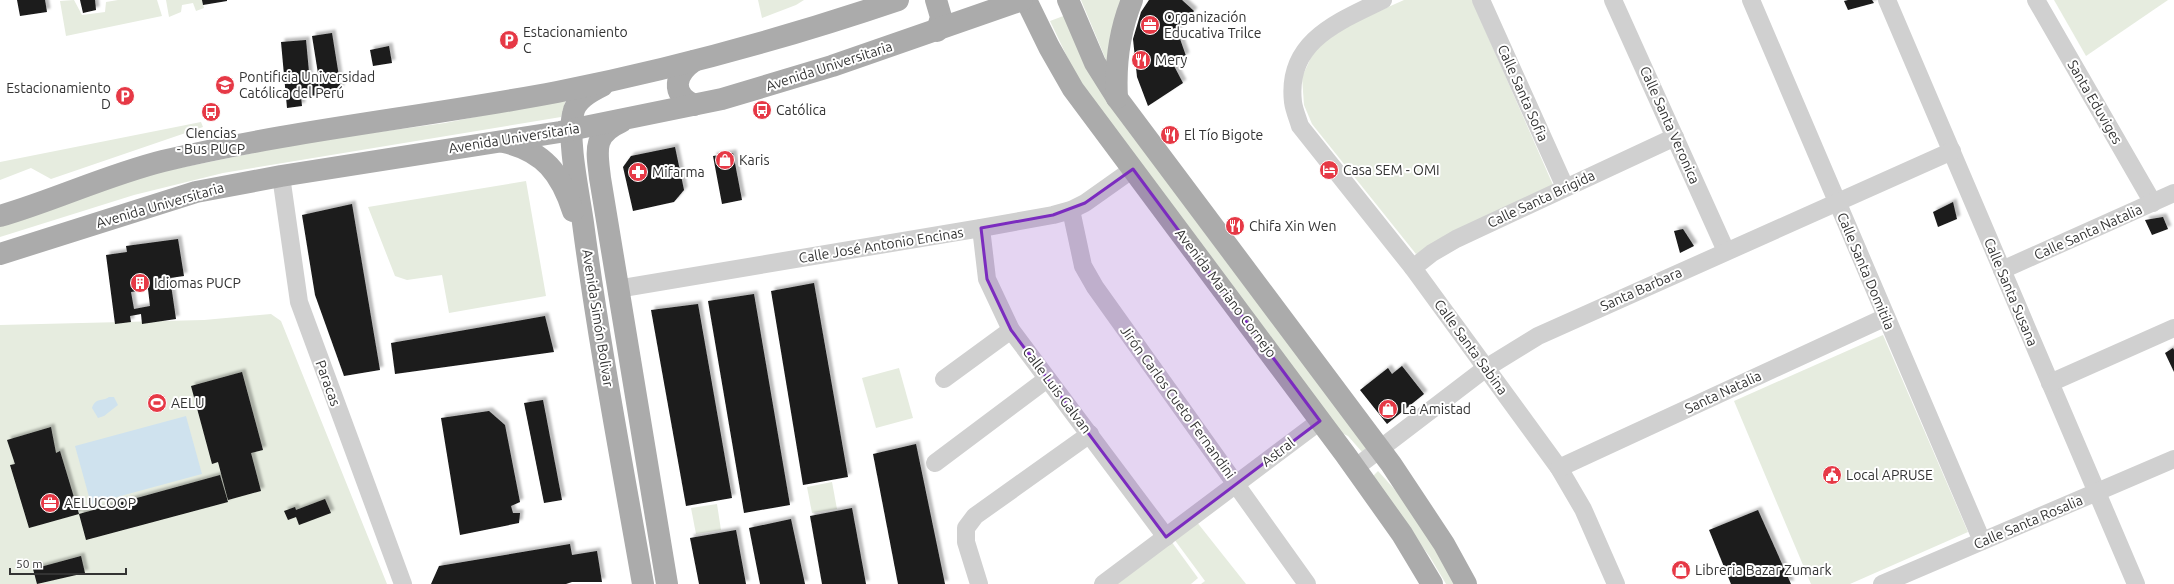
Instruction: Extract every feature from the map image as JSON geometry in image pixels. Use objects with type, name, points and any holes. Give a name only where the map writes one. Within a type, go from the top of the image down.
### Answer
[{"type":"main road","points":[[0,216],[40,204],[119,174],[166,160],[258,142],[544,94],[622,78],[694,61],[814,28],[898,0]]},
{"type":"main road","points":[[936,0],[941,17],[937,31]]},
{"type":"main road","name":"Avenida Universitaria","points":[[0,254],[196,192],[281,176],[572,129],[694,106],[814,71],[937,31],[1022,0]]},
{"type":"main road","name":"Avenida Mariano Cornejo","points":[[1026,0],[1049,47],[1073,89],[1355,468],[1402,534],[1432,584]]},
{"type":"main road","name":"Avenida Mariano Cornejo","points":[[1068,0],[1095,63],[1117,98],[1379,449],[1435,530],[1466,584]]},
{"type":"main road","points":[[1117,98],[1117,54],[1121,32],[1132,0]]},
{"type":"main road","points":[[694,61],[681,73],[678,85],[683,98],[694,106]]},
{"type":"main road","name":"Avenida Simón Bolivar","points":[[622,78],[600,87],[581,99],[573,112],[572,129],[589,272],[643,584]]},
{"type":"main road","name":"Avenida Simón Bolivar","points":[[633,117],[604,132],[597,146],[600,178],[617,289],[667,584]]},
{"type":"main road","points":[[499,141],[535,153],[544,160],[558,176],[571,204],[589,272]]},
{"type":"main road","points":[[599,329],[624,324]]},
{"type":"main road","points":[[629,506],[653,502]]},
{"type":"street","name":"Calle Santa Sabina","points":[[1383,0],[1331,26],[1316,36],[1302,56],[1294,78],[1293,97],[1300,126],[1413,268],[1559,468],[1583,509],[1616,584]]},
{"type":"street","name":"Calle Santa Sofia","points":[[1481,0],[1565,187]]},
{"type":"street","name":"Calle Santa Veronica","points":[[1613,0],[1726,250]]},
{"type":"street","name":"Calle Santa Domitila","points":[[1751,0],[1982,541]]},
{"type":"street","name":"Calle Santa Susana","points":[[1888,0],[2136,584]]},
{"type":"street","name":"Santa Eduviges","points":[[2036,0],[2153,203]]},
{"type":"street","name":"Calle Santa Brigida","points":[[1413,268],[1432,253],[1456,239],[1675,137]]},
{"type":"street","name":"Santa Barbara","points":[[1355,468],[1486,368],[1538,336],[1726,250],[1838,203],[1952,152]]},
{"type":"street","name":"Calle José Antonio Encinas","points":[[617,289],[981,228],[1071,210],[1097,195],[1133,169]]},
{"type":"street","name":"Paracas","points":[[281,176],[299,302],[403,584]]},
{"type":"street","name":"Calle Santa Natalia","points":[[2002,270],[2174,193]]},
{"type":"street","name":"Jirón Carlos Cueto Fernandini","points":[[1071,210],[1083,266],[1095,287],[1307,584]]},
{"type":"street","name":"Calle Luis Galvan","points":[[981,228],[987,279],[1011,330],[1166,537]]},
{"type":"street","name":"Santa Natalia","points":[[1559,468],[1886,316]]},
{"type":"street","points":[[2050,383],[2174,328]]},
{"type":"street","points":[[944,379],[1011,330]]},
{"type":"street","points":[[935,462],[1047,379]]},
{"type":"street","name":"Astral","points":[[1103,584],[1320,421]]},
{"type":"street","points":[[978,584],[966,542],[966,528],[975,516],[1090,434]]},
{"type":"street","name":"Calle Santa Rosalia","points":[[1882,584],[2174,459]]},
{"type":"highlighted area","points":[[1133,169],[1320,421],[1166,537],[1011,330],[987,279],[981,228],[1053,215],[1085,203]]},
{"type":"shaded area","points":[[74,0],[82,15],[105,12],[106,2],[118,0],[157,0],[162,16],[66,36],[60,1]]},
{"type":"shaded area","points":[[166,0],[202,0],[204,8],[196,11],[193,3],[182,5],[181,12],[169,17]]},
{"type":"shaded area","points":[[758,0],[804,0],[796,5],[762,18]]},
{"type":"shaded area","points":[[1081,0],[1126,0],[1111,72]]},
{"type":"shaded area","points":[[1404,0],[1472,0],[1553,185],[1416,254],[1312,124],[1304,105],[1302,77],[1314,51],[1332,32]]},
{"type":"shaded area","points":[[2054,0],[2168,0],[2086,56]]},
{"type":"shaded area","points":[[1066,15],[1368,447],[1362,452],[1348,436],[1337,431],[1082,88],[1050,21]]},
{"type":"shaded area","points":[[566,99],[561,117],[223,173],[134,195],[0,237],[0,222],[145,175],[312,141],[445,123]]},
{"type":"shaded area","points":[[201,122],[203,127],[51,179],[31,168],[0,180],[0,162]]},
{"type":"shaded area","points":[[526,181],[546,296],[449,313],[442,275],[407,280],[395,276],[368,207]]},
{"type":"shaded area","name":"AELU","points":[[271,314],[281,321],[387,584],[0,584],[0,325],[204,320]]},
{"type":"shaded area","points":[[1883,335],[1968,532],[1850,584],[1811,584],[1734,401]]},
{"type":"shaded area","points":[[899,368],[913,418],[876,428],[862,378]]},
{"type":"shaded area","points":[[1378,471],[1397,492],[1463,584],[1446,584],[1430,557],[1371,478]]},
{"type":"shaded area","points":[[832,482],[837,509],[812,513],[807,487]]},
{"type":"shaded area","points":[[717,504],[721,530],[696,534],[691,508]]},
{"type":"shaded area","points":[[1196,521],[1246,584],[1201,584],[1205,581],[1174,539]]},
{"type":"shaded area","points":[[1171,541],[1198,578],[1191,584],[1113,584]]},
{"type":"water","points":[[109,397],[114,397],[118,405],[104,416],[98,418],[92,408],[95,402]]},
{"type":"water","points":[[186,416],[202,474],[91,504],[75,446]]},
{"type":"building","points":[[17,0],[45,0],[47,12],[20,16]]},
{"type":"building","points":[[80,0],[95,0],[96,10],[83,13]]},
{"type":"building","points":[[202,0],[227,0],[227,1],[203,5]]},
{"type":"building","points":[[1149,0],[1182,0],[1194,11],[1176,33],[1179,36],[1186,56],[1173,64],[1183,83],[1148,106],[1137,77],[1133,39],[1141,12]]},
{"type":"building","points":[[1872,0],[1874,3],[1848,10],[1844,1]]},
{"type":"building","points":[[332,33],[341,89],[321,92],[312,36]]},
{"type":"building","points":[[306,40],[310,83],[318,82],[319,95],[301,97],[302,106],[287,108],[281,42]]},
{"type":"building","points":[[389,46],[392,63],[373,66],[370,50]]},
{"type":"building","points":[[675,147],[684,190],[674,202],[633,211],[623,167],[631,156]]},
{"type":"building","points":[[733,153],[742,200],[722,204],[713,156]]},
{"type":"building","points":[[1953,202],[1957,219],[1938,227],[1933,212]]},
{"type":"building","points":[[352,204],[380,370],[344,376],[315,295],[302,215]]},
{"type":"building","points":[[2163,217],[2168,229],[2152,235],[2145,220]]},
{"type":"building","points":[[1683,229],[1694,246],[1680,253],[1674,231]]},
{"type":"building","name":"Idiomas PUCP","points":[[178,239],[184,276],[170,278],[176,319],[142,324],[141,314],[130,316],[131,322],[115,324],[106,255],[127,252],[126,246]],"holes":[[[148,289],[150,306],[134,309],[131,292]]]},
{"type":"building","points":[[814,283],[848,477],[803,485],[771,291]]},
{"type":"building","points":[[754,294],[790,505],[744,513],[708,301]]},
{"type":"building","points":[[698,304],[732,498],[686,506],[651,310]]},
{"type":"building","points":[[545,316],[554,352],[395,374],[391,343]]},
{"type":"building","points":[[2173,348],[2174,350],[2174,372],[2165,353]]},
{"type":"building","points":[[1402,366],[1424,394],[1387,424],[1360,390],[1388,368],[1392,374]]},
{"type":"building","points":[[242,372],[263,450],[251,453],[261,491],[228,500],[218,462],[212,464],[191,386]]},
{"type":"building","points":[[543,400],[562,500],[544,503],[524,403]]},
{"type":"building","points":[[489,411],[505,425],[520,502],[511,506],[513,513],[520,513],[519,523],[460,535],[441,418]]},
{"type":"building","points":[[51,427],[56,453],[60,451],[79,514],[29,528],[10,465],[15,464],[7,440]]},
{"type":"building","points":[[916,444],[945,584],[898,584],[873,454]]},
{"type":"building","points":[[220,475],[228,502],[86,540],[79,514]]},
{"type":"building","points":[[325,499],[331,513],[299,525],[296,517],[288,520],[284,511],[295,507],[296,510]]},
{"type":"building","points":[[852,508],[866,584],[822,584],[810,516]]},
{"type":"building","points":[[1758,510],[1791,584],[1731,584],[1709,530]]},
{"type":"building","points":[[791,519],[805,584],[760,584],[749,528]]},
{"type":"building","points":[[736,530],[746,584],[699,584],[690,538]]},
{"type":"building","points":[[570,544],[572,555],[597,551],[602,582],[572,582],[566,584],[431,584],[439,566]]},
{"type":"building","points":[[81,556],[85,573],[37,584],[33,569]]},
{"type":"place","name":"Organización Educativa Trilce","points":[[1150,25]]},
{"type":"place","name":"Estacionamiento C","points":[[509,40]]},
{"type":"place","name":"Mery","points":[[1141,60]]},
{"type":"place","name":"Pontificia Universidad Católica del Perú","points":[[225,85]]},
{"type":"place","name":"Estacionamiento D","points":[[125,96]]},
{"type":"place","name":"Católica","points":[[762,110]]},
{"type":"place","name":"CIencias - Bus PUCP","points":[[211,112]]},
{"type":"place","name":"El Tío Bigote","points":[[1170,135]]},
{"type":"place","name":"Karis","points":[[725,160]]},
{"type":"place","name":"Casa SEM - OMI","points":[[1329,170]]},
{"type":"place","name":"Mifarma","points":[[638,172]]},
{"type":"place","name":"Chifa Xin Wen","points":[[1235,226]]},
{"type":"place","name":"Idiomas PUCP","points":[[140,283]]},
{"type":"place","name":"AELU","points":[[157,403]]},
{"type":"place","name":"La Amistad","points":[[1388,409]]},
{"type":"place","name":"Local APRUSE","points":[[1832,475]]},
{"type":"place","name":"AELUCOOP","points":[[50,503]]},
{"type":"place","name":"Libreria Bazar Zumark","points":[[1681,570]]}]
